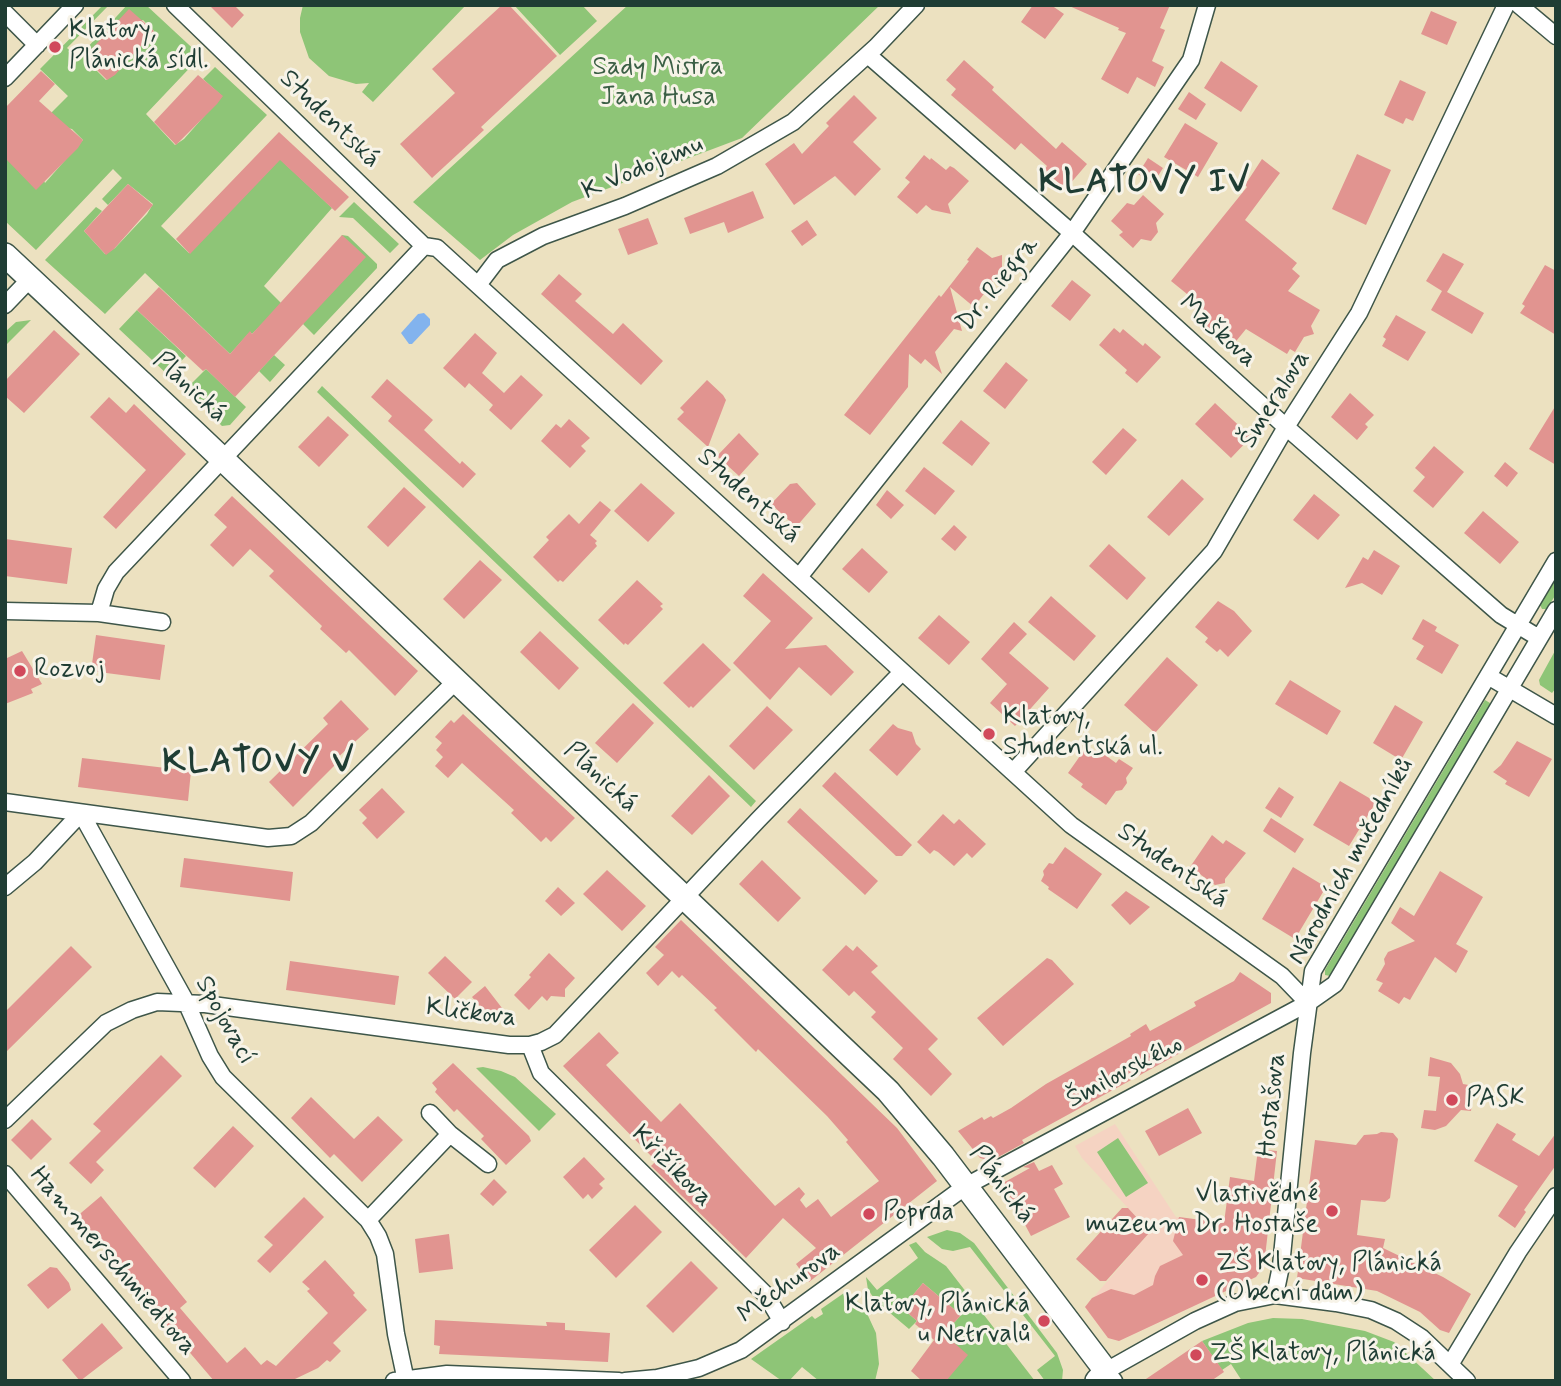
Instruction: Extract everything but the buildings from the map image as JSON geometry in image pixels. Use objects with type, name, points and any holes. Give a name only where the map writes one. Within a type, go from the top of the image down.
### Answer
[{"type":"main road","name":"Plánická","points":[[5,255],[888,1091],[918,1123],[1106,1377]]},
{"type":"street","points":[[5,78],[75,5]]},
{"type":"street","name":"Studentská","points":[[176,5],[424,246],[437,248],[1071,825],[1282,976],[1308,1003]]},
{"type":"street","name":"K Vodojemu","points":[[478,285],[498,260],[543,236],[625,206],[717,166],[793,122],[869,55],[916,5]]},
{"type":"street","name":"Dr. Riegra","points":[[799,576],[1072,233],[1191,60],[1207,5]]},
{"type":"street","name":"Šmeralova","points":[[1014,771],[1214,551],[1286,428],[1359,313],[1506,5]]},
{"type":"street","points":[[1519,5],[1556,36]]},
{"type":"street","points":[[5,13],[37,45]]},
{"type":"street","name":"Maškova","points":[[869,55],[1072,233],[1286,428],[1501,615],[1539,638]]},
{"type":"street","points":[[99,613],[106,589],[116,572],[424,246]]},
{"type":"street","points":[[5,305],[30,279]]},
{"type":"street","name":"Národních mučedníků","points":[[1308,1003],[1313,971],[1556,561]]},
{"type":"street","name":"Národních mučedníků","points":[[1308,1003],[1335,984],[1556,610]]},
{"type":"street","points":[[5,611],[99,613],[162,622]]},
{"type":"street","name":"Kličkova","points":[[5,1120],[106,1023],[132,1010],[157,1002],[186,1002],[509,1045],[530,1045],[555,1035],[902,672]]},
{"type":"street","points":[[1488,676],[1556,716]]},
{"type":"street","points":[[5,802],[268,838],[291,836],[312,823],[456,681]]},
{"type":"street","points":[[5,887],[35,862],[81,813]]},
{"type":"street","name":"Spojovací","points":[[81,813],[186,1002],[210,1056],[223,1077],[368,1220],[378,1236],[386,1254],[402,1380]]},
{"type":"street","name":"Šmilovského","points":[[965,1186],[1308,1003]]},
{"type":"street","name":"Hostašova","points":[[1275,1295],[1281,1266],[1308,1003]]},
{"type":"street","name":"Křižíkova","points":[[530,1045],[541,1073],[766,1295],[782,1322]]},
{"type":"street","points":[[430,1113],[450,1134],[488,1164]]},
{"type":"street","points":[[368,1220],[450,1134]]},
{"type":"street","name":"Hammerschmiedtova","points":[[5,1174],[182,1381]]},
{"type":"street","name":"Měchurova","points":[[625,1381],[657,1378],[699,1368],[741,1350],[965,1186]]},
{"type":"street","points":[[1451,1363],[1518,1252],[1556,1196]]},
{"type":"street","points":[[1106,1377],[1195,1321],[1235,1303],[1275,1295],[1371,1310],[1396,1321],[1451,1363],[1467,1381]]},
{"type":"street","points":[[402,1380],[447,1374],[619,1381]]},
{"type":"shaded area","points":[[1115,1124],[1176,1217],[1268,1227],[1264,1266],[1256,1277],[1119,1341],[1108,1338],[1085,1307],[1150,1232],[1082,1158],[1075,1146]]},
{"type":"green space","points":[[103,5],[109,5],[67,48],[78,58],[96,38],[100,40],[96,70],[106,80],[115,74],[154,31],[143,20],[109,31],[106,28],[127,5],[146,5],[201,56],[146,114],[175,145],[184,139],[222,96],[203,79],[215,67],[267,115],[161,226],[189,253],[280,159],[332,208],[264,286],[282,304],[230,354],[145,273],[105,314],[45,260],[96,207],[102,211],[84,231],[105,254],[115,248],[147,214],[153,204],[128,184],[108,205],[102,199],[122,178],[113,169],[36,250],[5,221],[5,158],[25,138],[45,183],[83,140],[72,129],[41,123],[68,96],[40,69]]},
{"type":"green space","points":[[303,5],[466,5],[373,102],[362,92],[369,83],[356,84],[329,76],[309,58],[300,32]]},
{"type":"green space","points":[[514,5],[582,5],[597,21],[560,55]]},
{"type":"green space","name":"Sady Mistra Jana Husa","points":[[628,5],[880,5],[742,138],[572,202],[513,235],[480,260],[413,202]]},
{"type":"green space","points":[[354,202],[399,244],[390,253],[353,218],[339,217]]},
{"type":"green space","points":[[342,235],[348,236],[377,264],[377,268],[314,335],[303,324]]},
{"type":"green space","points":[[137,310],[186,356],[168,375],[119,329]]},
{"type":"green space","points":[[31,320],[5,346],[5,332],[16,322]]},
{"type":"green space","points":[[274,355],[285,365],[270,382],[259,371]]},
{"type":"green space","points":[[206,369],[246,407],[230,425],[222,426],[185,390]]},
{"type":"green space","points":[[322,386],[756,801],[751,807],[317,392]]},
{"type":"green space","points":[[1556,579],[1556,594],[1547,609],[1542,609],[1540,605]]},
{"type":"green space","points":[[1556,649],[1556,688],[1552,693],[1540,685],[1539,680]]},
{"type":"green space","points":[[1485,700],[1490,703],[1489,707],[1330,976],[1325,975],[1325,970]]},
{"type":"green space","points":[[483,1067],[515,1077],[556,1114],[539,1131],[476,1068]]},
{"type":"green space","points":[[1118,1138],[1148,1183],[1126,1197],[1097,1152]]},
{"type":"green space","points":[[947,1230],[960,1233],[974,1243],[1057,1353],[1063,1370],[1062,1381],[1045,1381],[1037,1370],[1055,1356],[970,1247],[953,1251],[942,1249],[927,1237]]},
{"type":"green space","points":[[916,1242],[925,1252],[946,1266],[1035,1381],[946,1381],[944,1334],[961,1315],[923,1283],[902,1308],[917,1321],[909,1329],[877,1302],[868,1290],[866,1277],[877,1290],[918,1258],[909,1245]]},
{"type":"green space","points":[[844,1293],[864,1307],[876,1333],[879,1364],[875,1381],[819,1381],[802,1367],[789,1381],[782,1381],[751,1359],[812,1316],[815,1319],[823,1314],[821,1309]]},
{"type":"green space","points":[[1273,1318],[1302,1319],[1365,1331],[1394,1342],[1436,1381],[1242,1381],[1231,1364],[1222,1370],[1202,1341],[1248,1323]]},
{"type":"water","points":[[424,313],[430,319],[430,325],[409,344],[401,333],[418,314]]},
{"type":"place","name":"Klatovy, Plánická sídl.","points":[[55,47]]},
{"type":"place","name":"Rozvoj","points":[[20,671]]},
{"type":"place","name":"Klatovy, Studentská ul.","points":[[989,734]]},
{"type":"place","name":"PASK","points":[[1452,1100]]},
{"type":"place","name":"Vlastivědné muzeum Dr. Hostaše","points":[[1332,1211]]},
{"type":"place","name":"Poprda","points":[[869,1214]]},
{"type":"place","name":"ZŠ Klatovy, Plánická (Obecní dům)","points":[[1202,1280]]},
{"type":"place","name":"Klatovy, Plánická u Netrvalů","points":[[1044,1321]]},
{"type":"place","name":"ZŠ Klatovy, Plánická","points":[[1196,1355]]},
{"type":"district","name":"KLATOVY IV","points":[[1145,184]]},
{"type":"district","name":"KLATOVY V","points":[[259,764]]}]
